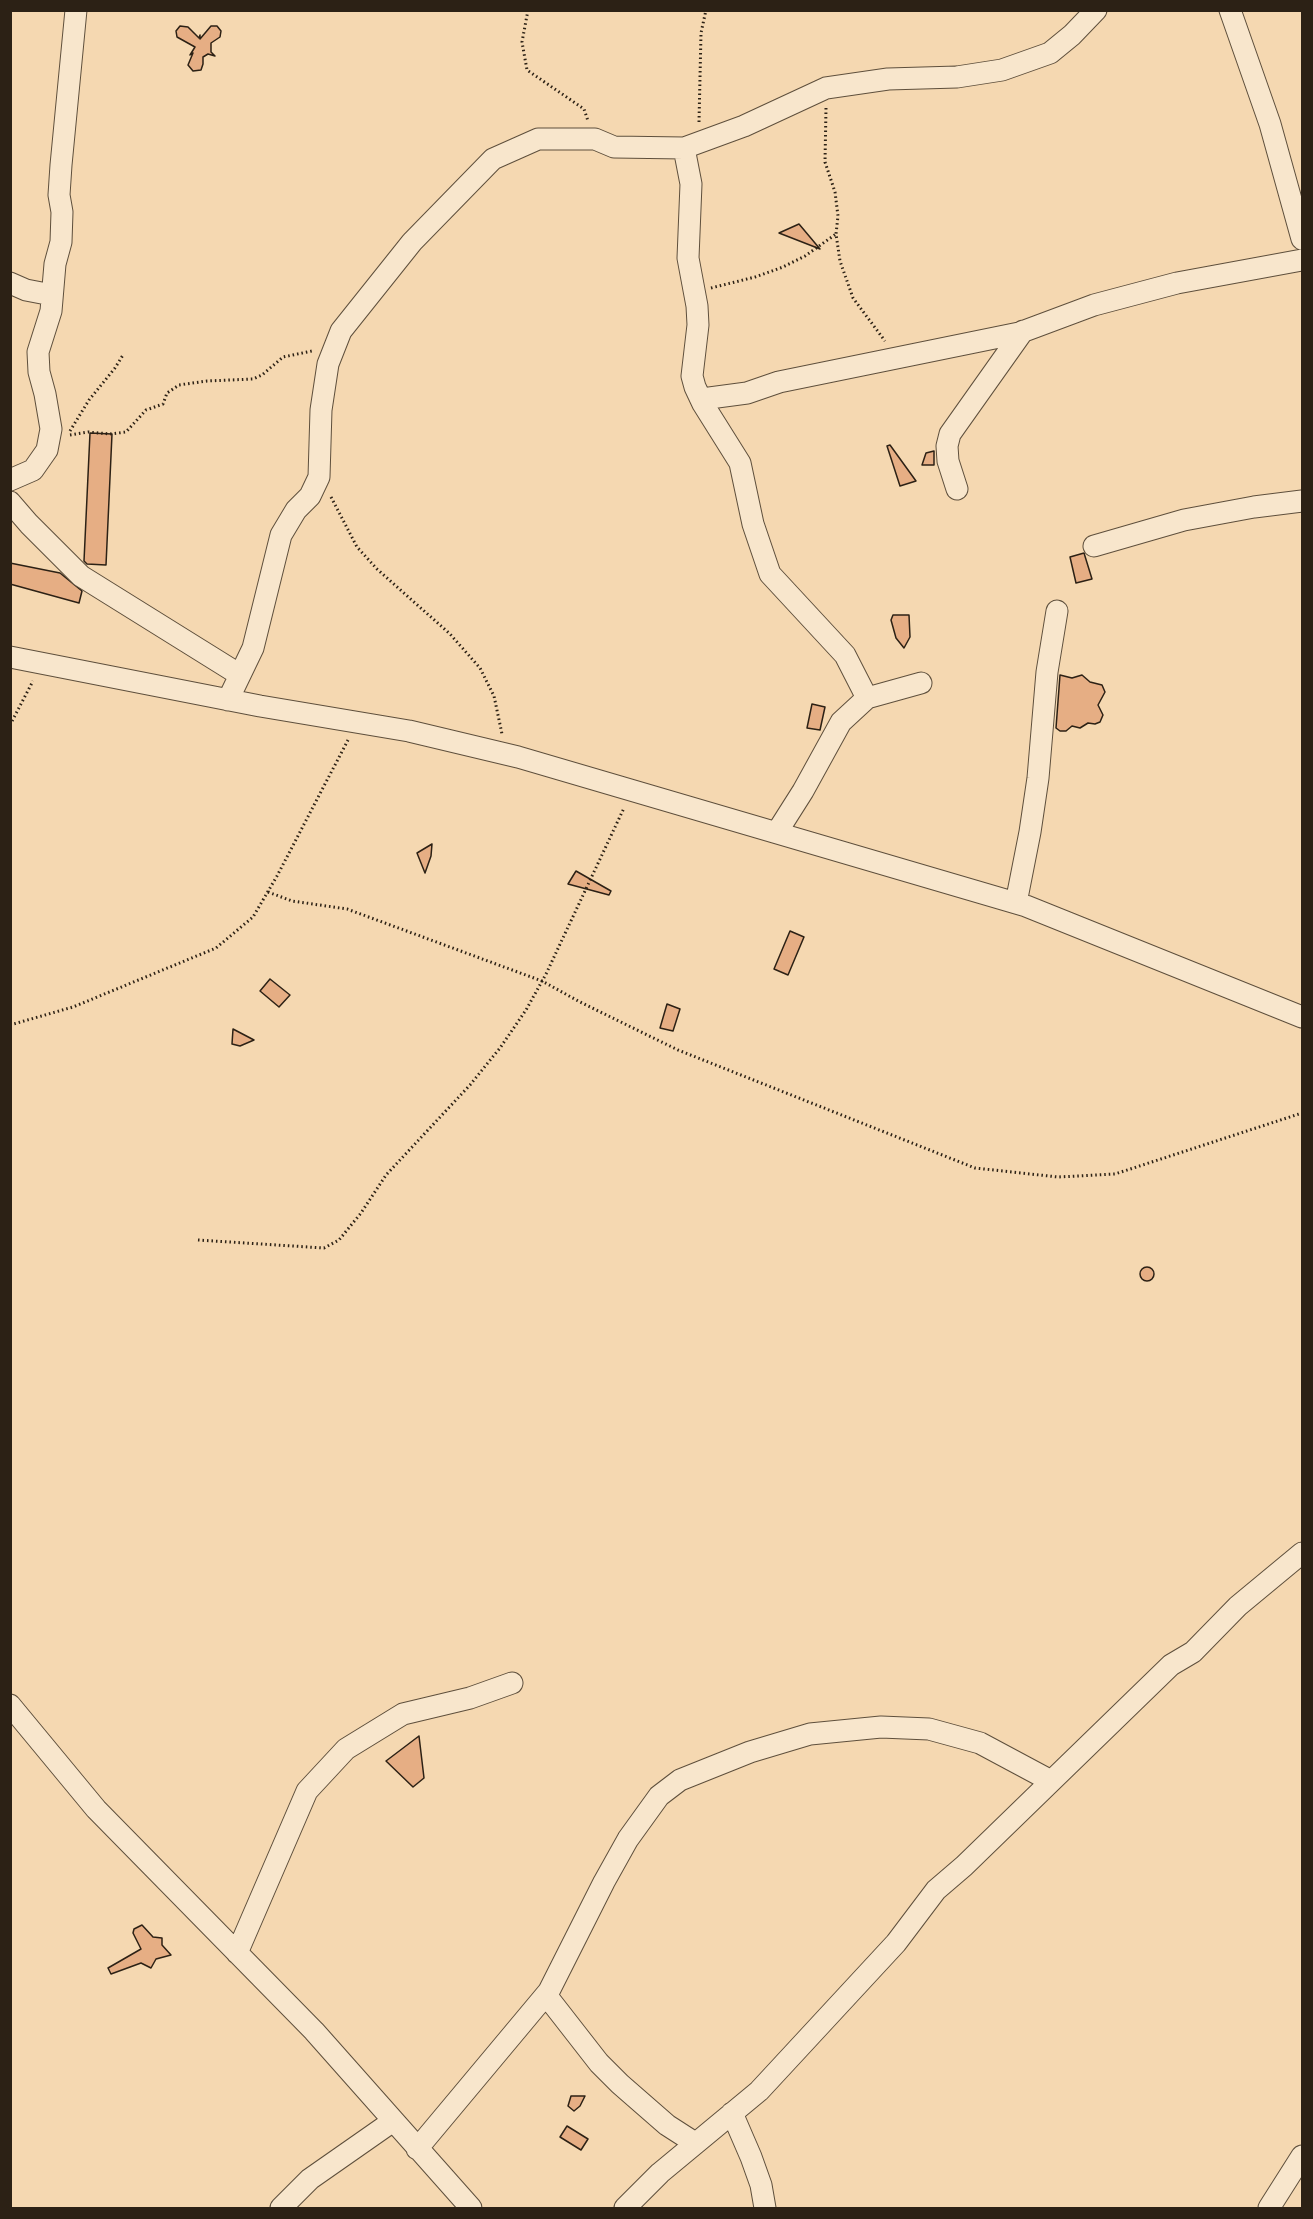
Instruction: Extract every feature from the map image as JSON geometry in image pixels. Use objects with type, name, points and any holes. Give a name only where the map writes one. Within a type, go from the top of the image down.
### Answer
[{"type":"street","points":[[10,480],[33,470],[47,450],[51,429],[39,372],[38,352],[51,311],[55,264],[61,242],[62,212],[59,195],[76,10]]},
{"type":"street","points":[[228,700],[256,638],[281,535],[296,510],[310,496],[319,477],[321,410],[328,364],[341,331],[412,242],[493,159],[538,139],[595,140],[614,147],[691,145],[744,126],[826,88],[888,79],[957,77],[1002,70],[1050,53],[1072,35],[1096,10]]},
{"type":"street","points":[[1230,10],[1270,124],[1302,239]]},
{"type":"street","points":[[691,145],[688,258],[695,292],[698,325],[692,376],[703,404],[740,464],[753,524],[770,574],[845,655],[867,698]]},
{"type":"street","points":[[702,399],[747,393],[779,382],[1023,331],[1094,305],[1178,283],[1302,260]]},
{"type":"street","points":[[10,283],[26,290],[52,296]]},
{"type":"street","points":[[957,489],[948,461],[947,446],[950,434],[1023,331]]},
{"type":"street","points":[[1094,546],[1184,520],[1302,501]]},
{"type":"street","points":[[10,502],[81,576],[240,675]]},
{"type":"street","points":[[1016,903],[1038,778],[1047,672],[1057,611]]},
{"type":"street","points":[[10,657],[228,700],[409,731],[504,753],[1016,903],[1302,1017]]},
{"type":"street","points":[[777,832],[804,791],[841,722],[867,698],[921,683]]},
{"type":"street","points":[[625,2208],[660,2173],[759,2091],[896,1943],[936,1890],[964,1866],[1171,1665],[1193,1652],[1238,1606],[1302,1552]]},
{"type":"street","points":[[237,1953],[308,1791],[346,1749],[403,1714],[470,1698],[512,1683]]},
{"type":"street","points":[[10,1705],[96,1809],[314,2031],[471,2208]]},
{"type":"street","points":[[417,2149],[546,1995],[628,1839],[659,1796],[680,1780],[750,1752],[810,1734],[881,1727],[929,1729],[980,1743],[1051,1781]]},
{"type":"street","points":[[546,1995],[599,2063],[620,2084],[667,2125],[695,2143]]},
{"type":"street","points":[[732,2113],[752,2157],[765,2208]]},
{"type":"street","points":[[281,2208],[310,2179],[393,2121]]},
{"type":"street","points":[[1269,2208],[1302,2156]]},
{"type":"path","points":[[528,10],[522,42],[527,70],[585,109],[595,140]]},
{"type":"path","points":[[691,145],[705,10]]},
{"type":"path","points":[[826,88],[825,162],[835,192],[838,216],[836,234],[840,261],[853,298],[898,357]]},
{"type":"path","points":[[695,292],[755,277],[783,267],[805,256],[836,234]]},
{"type":"path","points":[[123,355],[116,368],[89,400],[67,435],[88,432],[110,434],[126,432],[146,410],[163,404],[167,393],[179,385],[253,379],[262,375],[283,357],[335,347]]},
{"type":"path","points":[[320,468],[330,494],[357,547],[377,569],[450,634],[480,668],[494,696],[504,753]]},
{"type":"path","points":[[10,725],[43,663]]},
{"type":"path","points":[[10,1025],[73,1007],[216,948],[253,917],[357,722]]},
{"type":"path","points":[[198,1240],[324,1248],[339,1240],[361,1213],[386,1175],[436,1124],[500,1048],[526,1010],[633,790]]},
{"type":"path","points":[[268,892],[291,901],[347,909],[542,981],[678,1050],[975,1168],[1058,1177],[1114,1174],[1302,1113]]},
{"type":"building","points":[[180,26],[188,27],[199,38],[200,35],[200,39],[211,26],[217,26],[221,31],[220,37],[211,43],[211,52],[215,56],[208,54],[203,57],[201,70],[193,71],[188,65],[195,47],[177,37],[176,31]]},
{"type":"building","points":[[799,224],[820,249],[779,233]]},
{"type":"building","points":[[90,433],[112,434],[106,565],[87,564],[84,561]]},
{"type":"building","points":[[890,445],[916,481],[900,486],[887,446]]},
{"type":"building","points":[[934,451],[934,465],[922,465],[926,453]]},
{"type":"building","points":[[1084,553],[1092,579],[1076,583],[1070,557]]},
{"type":"building","points":[[10,563],[60,573],[82,591],[79,603],[10,584]]},
{"type":"building","points":[[893,615],[909,615],[910,637],[904,648],[896,638],[891,620]]},
{"type":"building","points":[[1060,675],[1072,678],[1082,675],[1090,682],[1102,685],[1105,692],[1098,705],[1103,715],[1100,722],[1088,723],[1080,728],[1072,726],[1066,731],[1056,728]]},
{"type":"building","points":[[812,704],[825,707],[820,730],[807,728]]},
{"type":"building","points":[[432,844],[431,856],[425,873],[417,853]]},
{"type":"building","points":[[576,871],[611,891],[609,895],[568,884]]},
{"type":"building","points":[[790,931],[804,937],[788,975],[774,969]]},
{"type":"building","points":[[270,979],[290,995],[279,1007],[260,991]]},
{"type":"building","points":[[667,1004],[680,1009],[673,1031],[660,1028]]},
{"type":"building","points":[[233,1029],[254,1040],[240,1046],[232,1044]]},
{"type":"building","points":[[1144,1267],[1150,1267],[1154,1274],[1150,1281],[1144,1281],[1140,1277],[1140,1271]]},
{"type":"building","points":[[419,1736],[424,1778],[413,1787],[386,1761]]},
{"type":"building","points":[[142,1925],[153,1937],[162,1938],[162,1945],[171,1955],[156,1959],[151,1968],[141,1963],[111,1974],[108,1968],[141,1949],[133,1933],[134,1929]]},
{"type":"building","points":[[571,2096],[585,2096],[580,2106],[574,2111],[568,2106]]},
{"type":"building","points":[[567,2126],[588,2139],[581,2150],[560,2137]]}]
